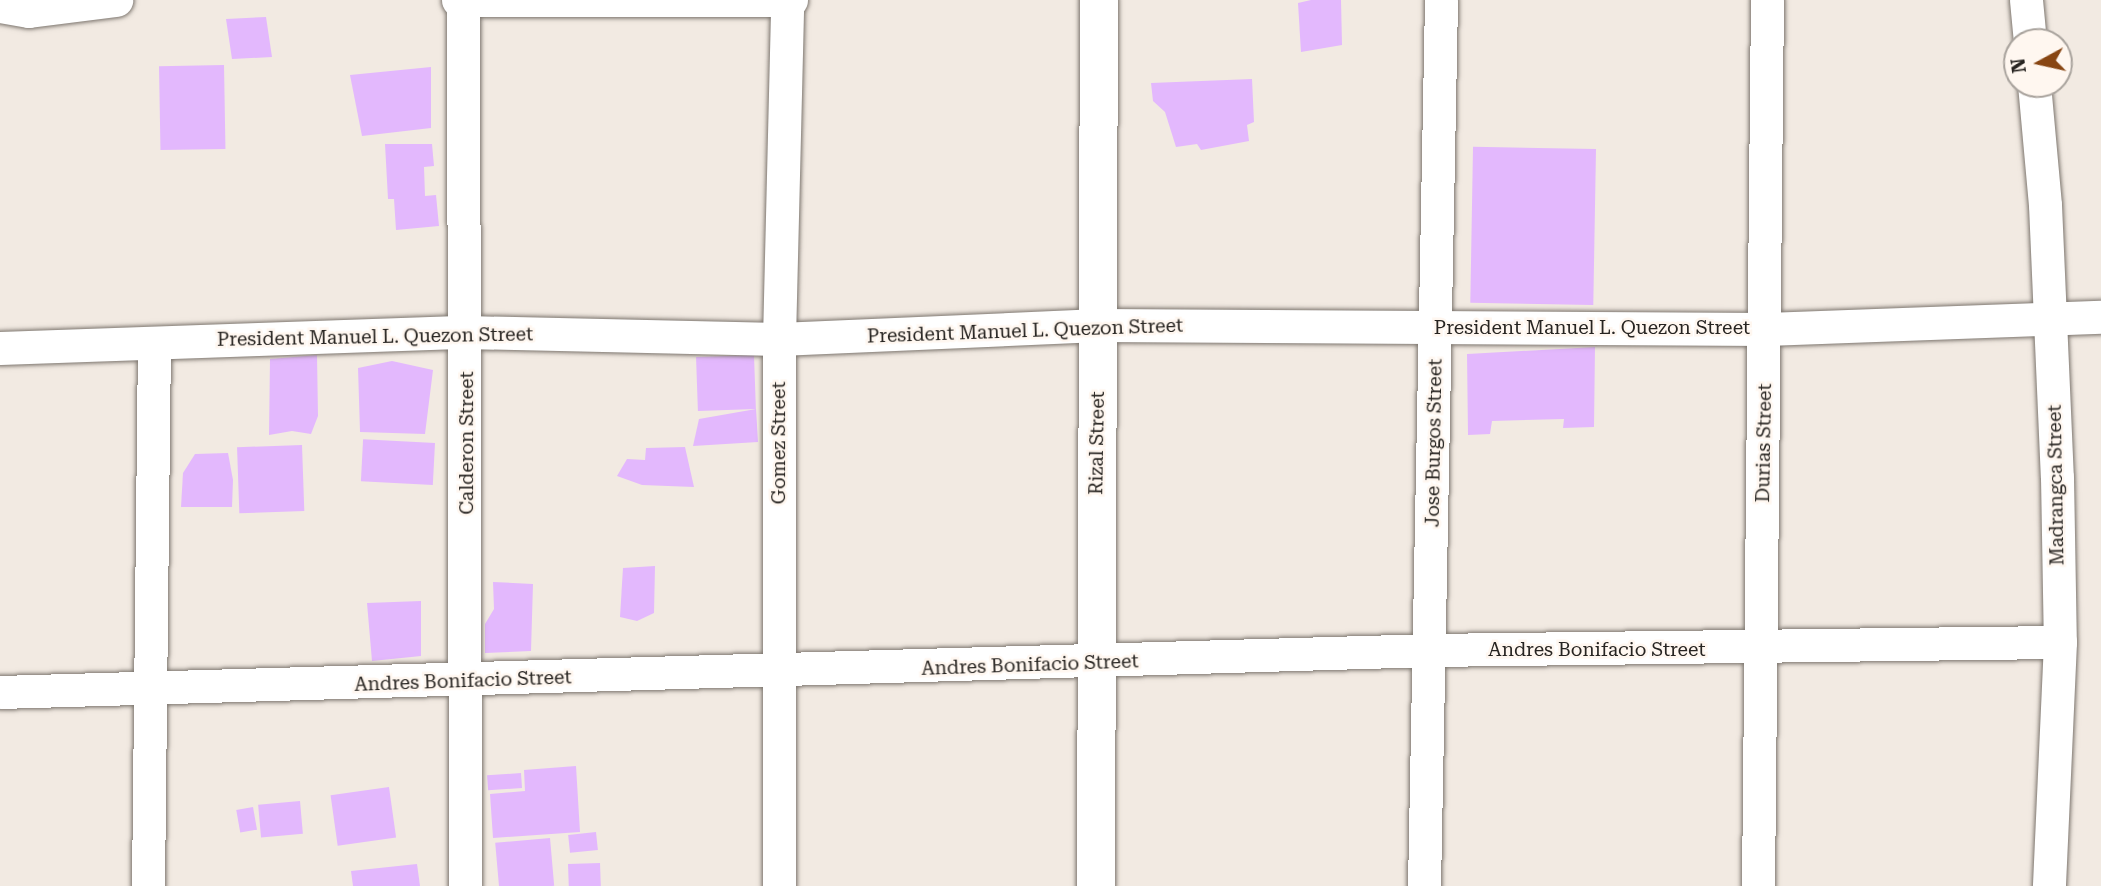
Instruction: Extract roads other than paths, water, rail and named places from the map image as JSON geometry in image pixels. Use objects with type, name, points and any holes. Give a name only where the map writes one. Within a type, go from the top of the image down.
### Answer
[{"type":"main road","name":"Rizal Street","points":[[1096,886],[1100,0]]},
{"type":"street","points":[[0,6],[29,11],[116,0]]},
{"type":"street","points":[[460,0],[788,0]]},
{"type":"street","name":"Calderon Street","points":[[460,0],[466,331],[468,680],[465,886]]},
{"type":"street","name":"Gomez Street","points":[[779,886],[779,339],[788,0]]},
{"type":"street","name":"Jose Burgos Street","points":[[1424,886],[1441,0]]},
{"type":"street","name":"Durias Street","points":[[1758,886],[1766,329],[1767,0]]},
{"type":"street","points":[[2026,0],[2029,28]]},
{"type":"street","name":"Madrangca Street","points":[[2035,98],[2051,318],[2060,642],[2049,886]]},
{"type":"street","name":"President Manuel L. Quezon Street","points":[[0,348],[466,331],[779,339],[1099,325],[1766,329],[2101,317]]},
{"type":"street","points":[[148,886],[154,343]]},
{"type":"street","name":"Andres Bonifacio Street","points":[[0,692],[1096,663],[1429,650],[1761,649],[2060,642]]}]
